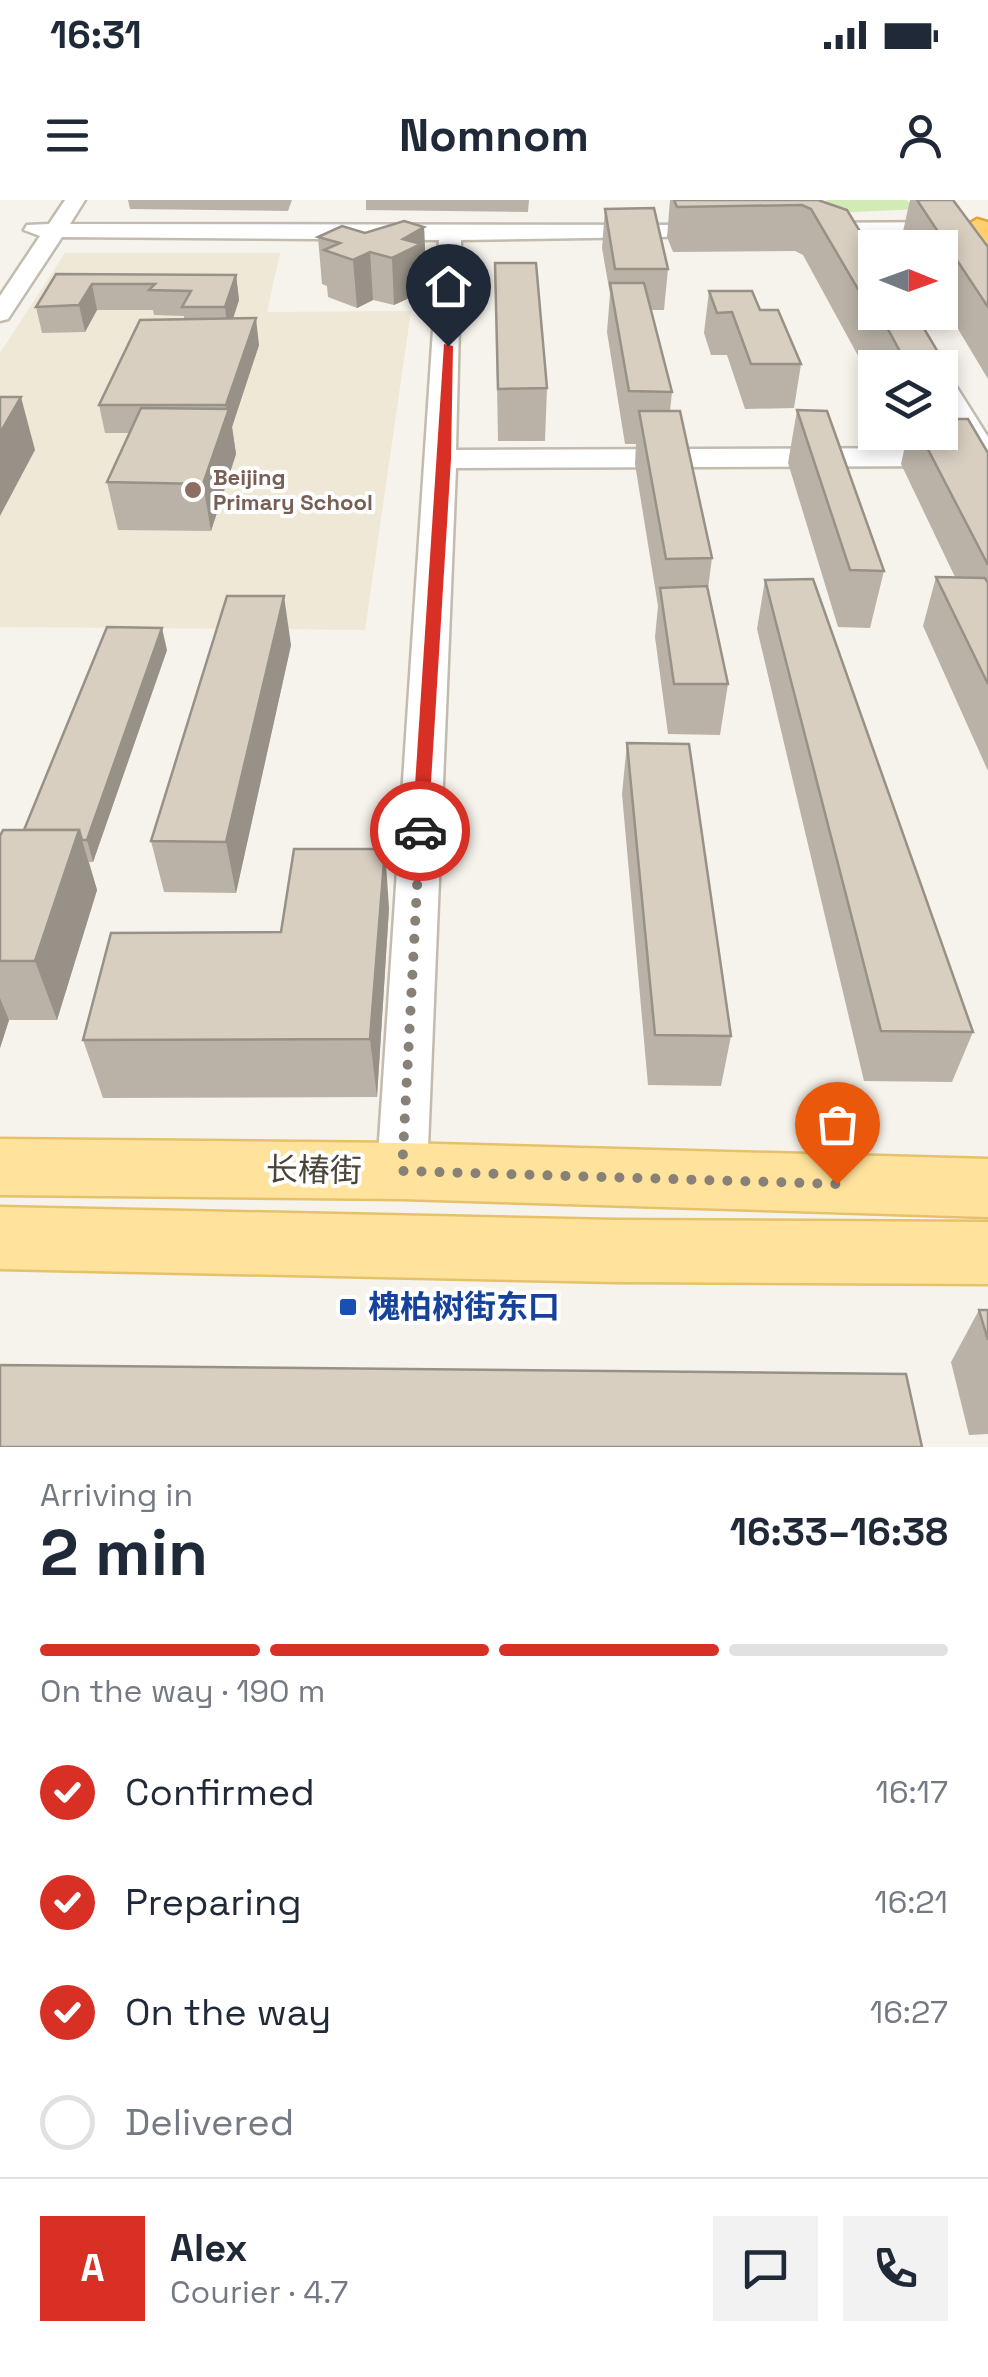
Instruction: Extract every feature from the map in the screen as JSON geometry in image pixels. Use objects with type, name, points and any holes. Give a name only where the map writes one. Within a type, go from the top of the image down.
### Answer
[{"type":"main road","name":"长椿街","points":[[0,1167],[402,1171],[988,1188]]},
{"type":"main road","points":[[0,1238],[616,1251],[988,1254]]},
{"type":"street","points":[[0,314],[46,230],[55,200]]},
{"type":"street","points":[[0,279],[74,200]]},
{"type":"street","points":[[939,200],[985,221]]},
{"type":"street","points":[[791,229],[985,221]]},
{"type":"street","points":[[46,230],[450,234],[543,224],[734,230]]},
{"type":"street","points":[[848,228],[858,245]]},
{"type":"street","points":[[402,1171],[412,943],[445,459],[450,234]]},
{"type":"street","points":[[958,411],[986,458]]},
{"type":"street","points":[[445,459],[986,458]]},
{"type":"shaded area","name":"Beijing Primary School","points":[[65,253],[280,253],[267,312],[411,311],[365,630],[0,627],[0,353]]},
{"type":"green space","points":[[826,200],[906,200],[917,209],[834,213]]},
{"type":"building","points":[[674,200],[818,200],[847,210],[859,230],[858,289],[811,209],[802,205],[677,207]]},
{"type":"building","points":[[917,200],[953,200],[988,247],[988,307],[958,262],[958,230],[937,230]]},
{"type":"building","points":[[654,208],[668,269],[615,269],[605,209]]},
{"type":"building","points":[[404,221],[424,227],[403,239],[421,244],[392,258],[370,252],[353,260],[324,250],[340,243],[318,237],[342,226],[365,233]]},
{"type":"building","points":[[495,263],[536,263],[547,388],[498,389]]},
{"type":"building","points":[[56,274],[236,275],[225,307],[182,307],[191,291],[149,290],[155,284],[92,284],[79,305],[36,307]]},
{"type":"building","points":[[610,283],[644,283],[672,392],[629,391]]},
{"type":"building","points":[[709,291],[752,291],[760,310],[778,310],[801,364],[751,364],[732,312],[717,313]]},
{"type":"building","points":[[256,318],[226,405],[99,405],[140,320]]},
{"type":"building","points":[[888,330],[925,330],[937,350],[899,350]]},
{"type":"building","points":[[0,397],[21,397],[0,433]]},
{"type":"building","points":[[141,408],[229,409],[203,484],[107,482]]},
{"type":"building","points":[[797,410],[827,411],[884,571],[850,570]]},
{"type":"building","points":[[639,411],[680,411],[712,558],[666,559]]},
{"type":"building","points":[[958,419],[968,419],[988,453],[988,565],[928,450],[958,450]]},
{"type":"building","points":[[936,577],[985,578],[988,583],[988,684]]},
{"type":"building","points":[[813,579],[973,1032],[881,1031],[765,580]]},
{"type":"building","points":[[707,586],[728,684],[674,684],[660,588]]},
{"type":"building","points":[[227,596],[284,596],[226,842],[151,841]]},
{"type":"building","points":[[107,627],[162,628],[87,840],[82,840],[79,830],[24,830]]},
{"type":"building","points":[[627,743],[689,744],[731,1036],[655,1035]]},
{"type":"building","points":[[3,830],[79,830],[35,961],[0,961]]},
{"type":"building","points":[[294,849],[385,849],[370,1039],[83,1040],[111,933],[281,932]]},
{"type":"building","points":[[979,1310],[988,1310],[988,1340]]},
{"type":"building","points":[[0,1365],[906,1374],[922,1447],[0,1447]]},
{"type":"way so far","points":[[420,831],[402,1171],[837,1184]]},
{"type":"place","name":"Beijing Primary School","points":[[193,490]]},
{"type":"place","name":"槐柏树街东口","points":[[348,1307]]},
{"type":"route","points":[[420,831],[445,459],[448,346]]}]
